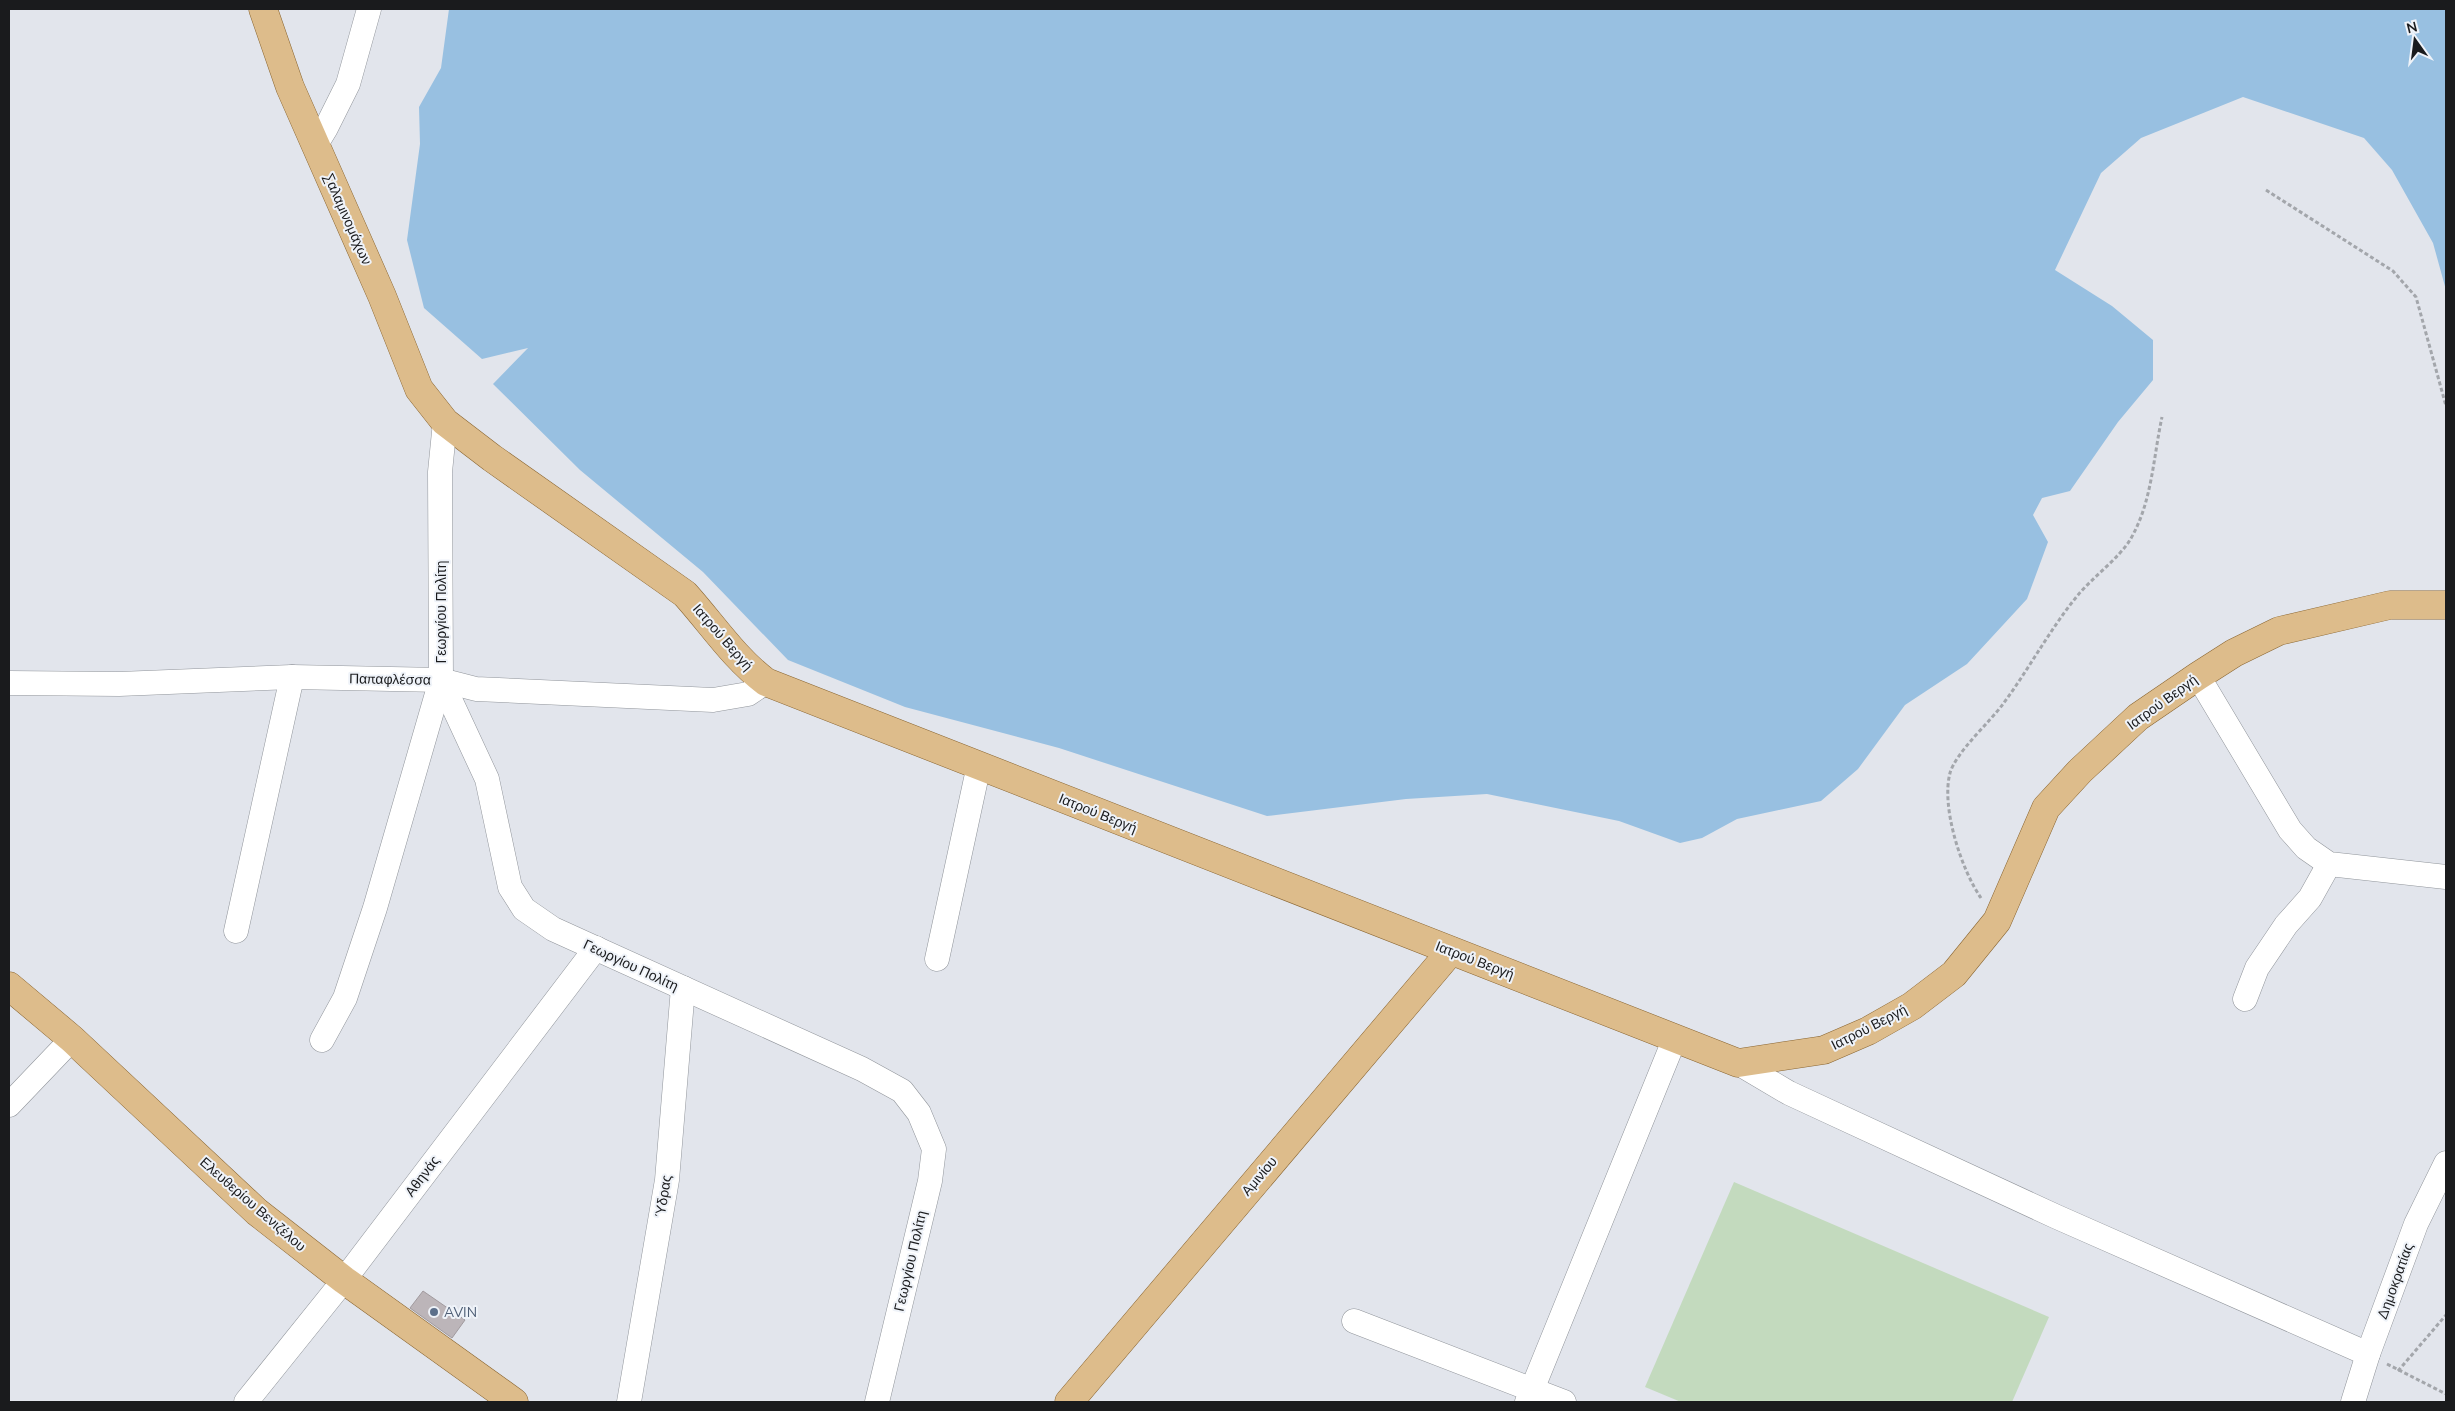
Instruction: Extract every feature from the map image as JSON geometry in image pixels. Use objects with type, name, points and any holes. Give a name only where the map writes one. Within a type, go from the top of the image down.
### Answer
[{"type":"main road","name":"Σαλαμινομάχων","points":[[263,9],[290,87],[382,296],[419,389],[445,422]]},
{"type":"main road","name":"Ιατρού Βεργή","points":[[445,422],[500,464],[685,594],[745,666],[766,682],[1180,846],[1738,1063],[1824,1050],[1868,1031],[1912,1006],[1954,974],[1997,921],[2046,808],[2080,771],[2138,717],[2234,652],[2279,631],[2390,605],[2446,605]]},
{"type":"main road","name":"Αμινίου","points":[[1069,1402],[1451,951]]},
{"type":"main road","name":"Ελευθερίου Βενιζέλου","points":[[9,986],[72,1039],[257,1212],[344,1280],[514,1402]]},
{"type":"street","points":[[315,146],[348,84],[369,9]]},
{"type":"street","name":"Γεωργίου Πολίτη","points":[[445,422],[440,472],[441,680],[487,779],[510,887],[524,909],[553,929],[862,1069],[902,1091],[920,1114],[934,1149],[930,1181],[877,1402]]},
{"type":"street","points":[[2198,676],[2290,830],[2306,848],[2329,864],[2446,877]]},
{"type":"street","points":[[236,931],[292,677]]},
{"type":"street","name":"Παπαφλέσσα","points":[[9,683],[120,684],[292,677],[441,680],[476,689],[713,700],[748,694],[766,682]]},
{"type":"street","points":[[322,1040],[345,998],[375,908],[441,680]]},
{"type":"street","points":[[937,959],[979,765]]},
{"type":"street","points":[[2245,999],[2256,968],[2286,925],[2310,898],[2329,864]]},
{"type":"street","name":"Αθηνάς","points":[[246,1402],[344,1280],[596,948]]},
{"type":"street","name":"Ύδρας","points":[[629,1402],[667,1180],[683,988]]},
{"type":"street","points":[[1530,1396],[1675,1038]]},
{"type":"street","points":[[9,1105],[72,1039]]},
{"type":"street","points":[[1738,1063],[1789,1093],[1995,1188],[2368,1354]]},
{"type":"street","name":"Δημοκρατίας","points":[[2353,1402],[2368,1354],[2416,1224],[2446,1163]]},
{"type":"street","points":[[1354,1321],[1530,1396],[1564,1402]]},
{"type":"path","points":[[2266,190],[2394,271],[2416,297],[2446,406]]},
{"type":"path","points":[[1997,921],[1975,889],[1954,834],[1947,790],[1951,770],[1968,746],[2003,705],[2078,595],[2129,542],[2143,515],[2162,417]]},
{"type":"path","points":[[2398,1371],[2446,1315]]},
{"type":"path","points":[[2368,1354],[2446,1394]]},
{"type":"green space","points":[[1734,1182],[2049,1317],[2012,1402],[1681,1402],[1645,1387]]},
{"type":"water","points":[[449,9],[2446,9],[2446,290],[2433,243],[2392,170],[2364,138],[2243,97],[2141,138],[2101,173],[2055,270],[2112,306],[2153,340],[2153,380],[2118,422],[2070,491],[2042,498],[2033,515],[2048,542],[2027,599],[1967,664],[1905,705],[1858,769],[1821,801],[1737,819],[1702,838],[1680,843],[1619,821],[1487,794],[1406,799],[1267,816],[1059,748],[905,707],[788,660],[703,572],[580,470],[493,384],[528,348],[482,359],[424,308],[407,240],[420,144],[419,107],[441,68]]},
{"type":"building","points":[[423,1291],[465,1320],[452,1338],[410,1308]]},
{"type":"place","name":"AVIN","points":[[434,1312]]}]
